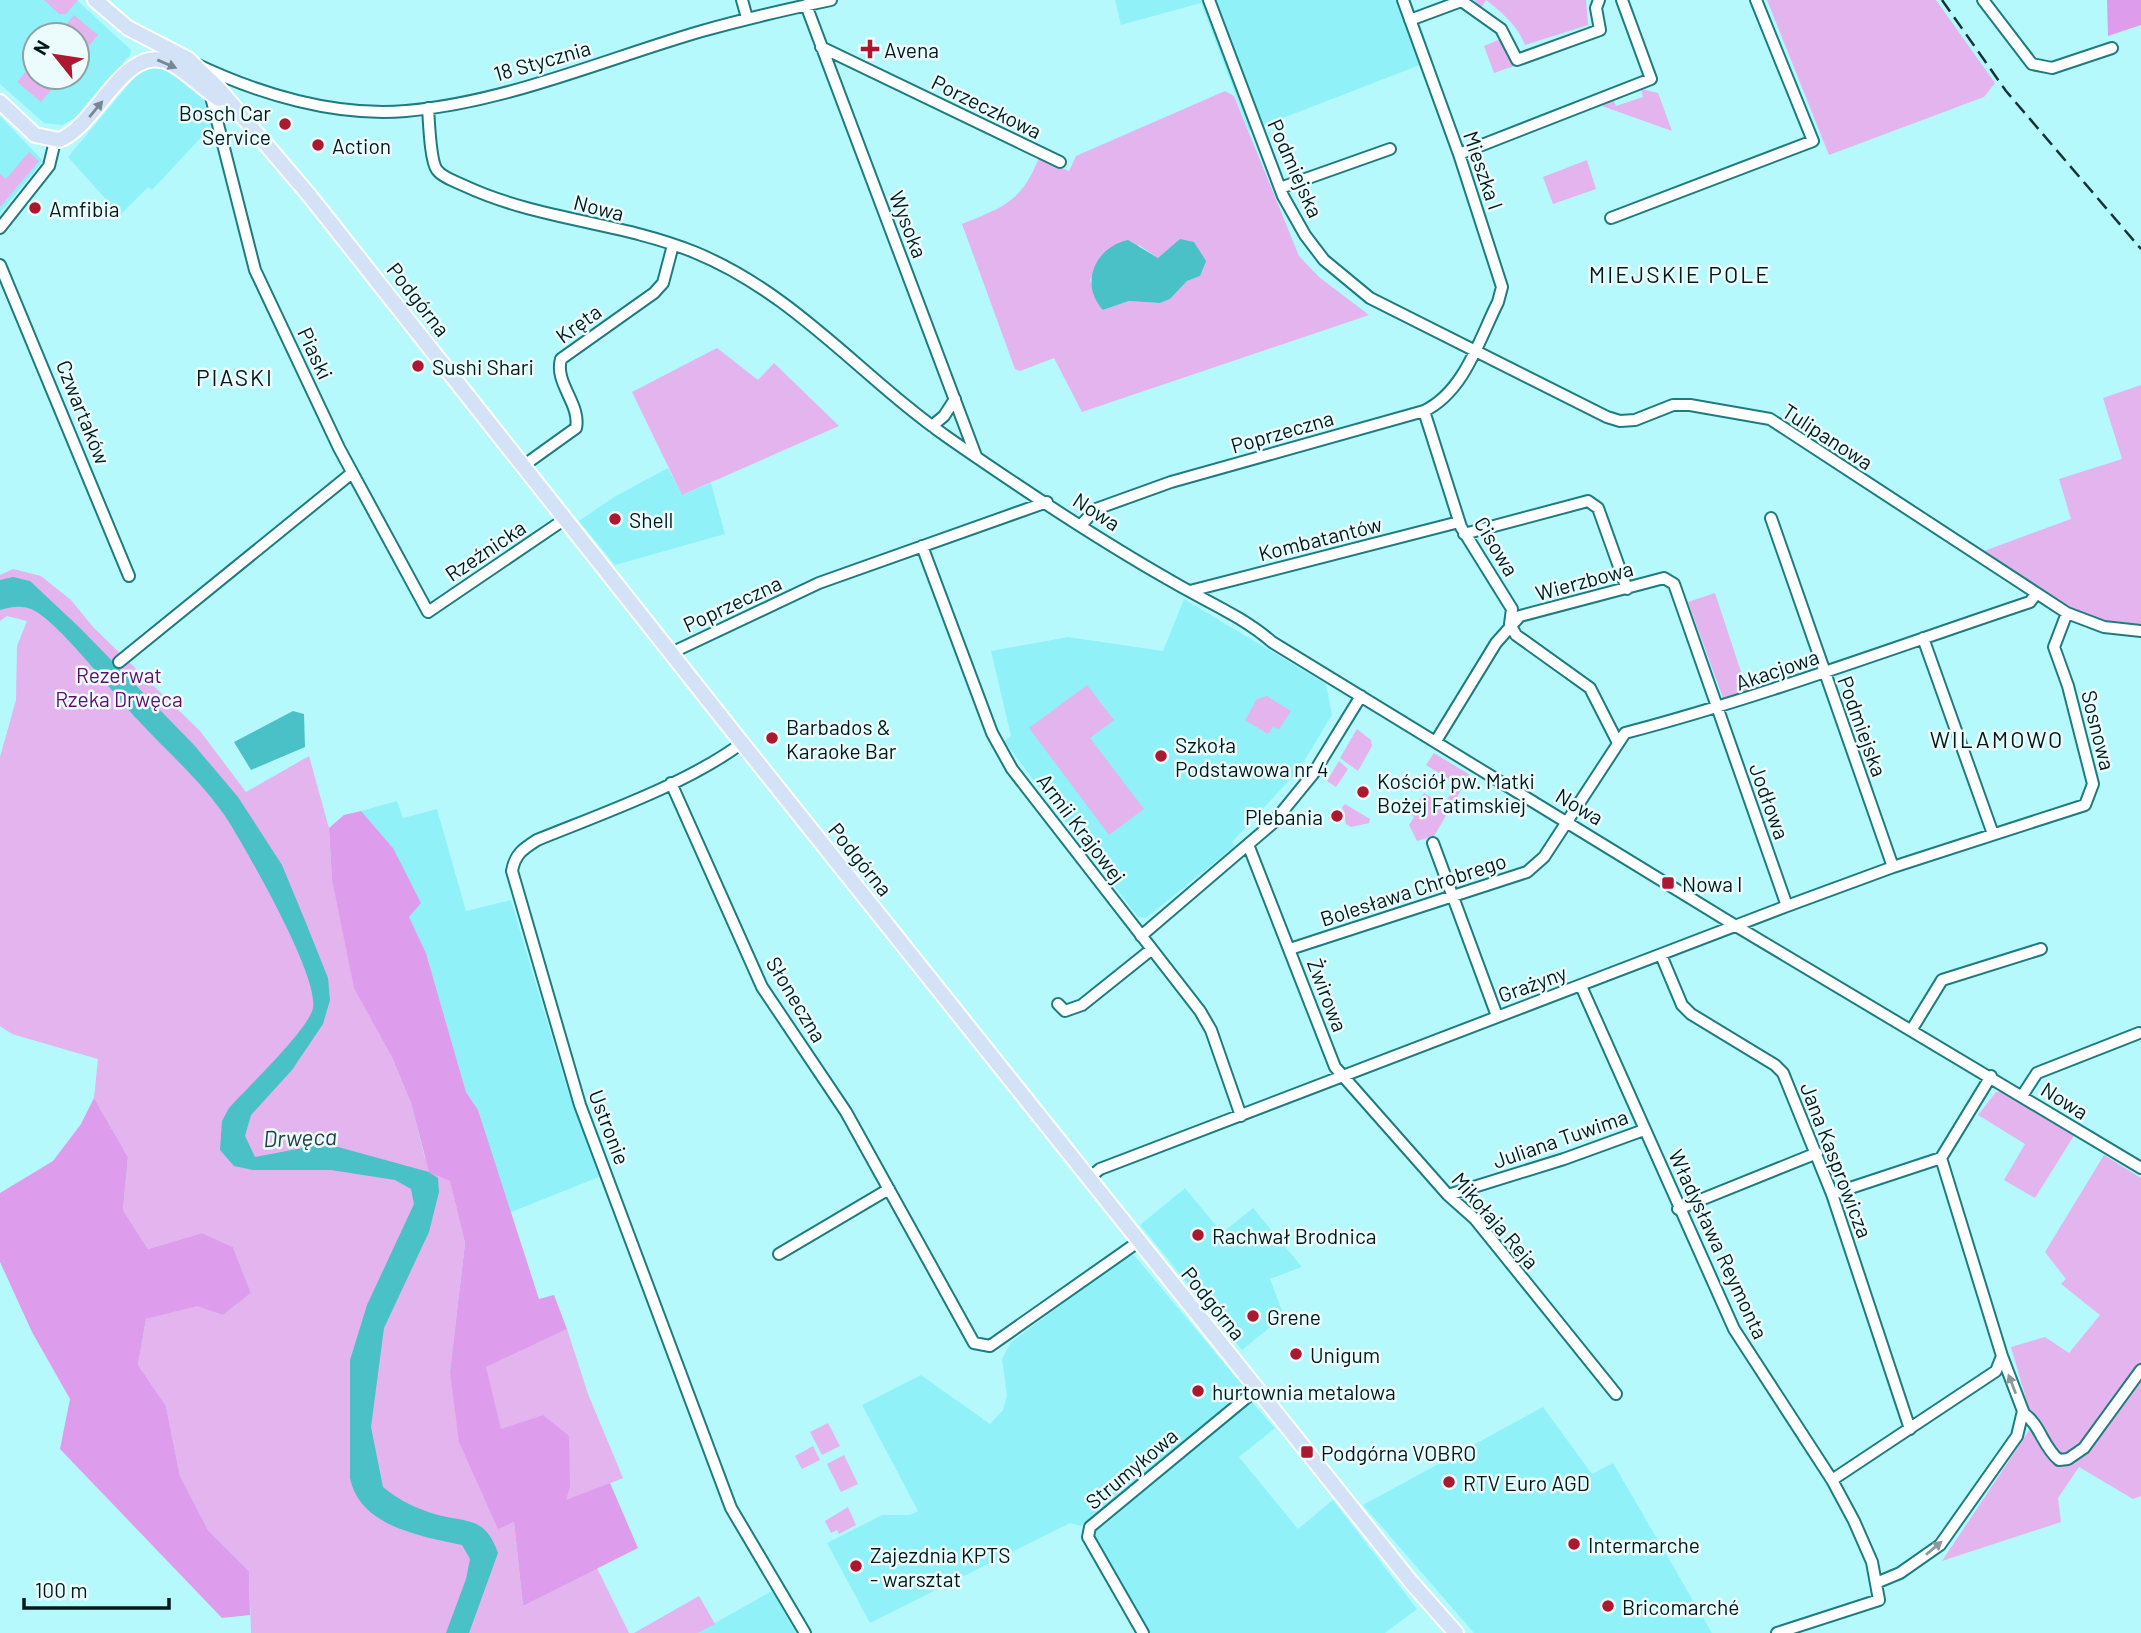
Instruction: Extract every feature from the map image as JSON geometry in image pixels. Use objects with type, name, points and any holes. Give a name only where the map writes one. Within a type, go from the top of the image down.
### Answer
[{"type":"main road","points":[[95,0],[128,28],[188,59],[210,89]]},
{"type":"main road","points":[[0,102],[35,135],[55,141],[75,132],[130,68],[138,46],[128,28]]},
{"type":"main road","points":[[130,68],[148,60],[161,60],[171,63],[210,89]]},
{"type":"main road","name":"Podgórna","points":[[210,89],[235,110],[309,195],[1138,1242],[1411,1582],[1456,1633]]},
{"type":"street","points":[[742,0],[747,18]]},
{"type":"street","name":"18 Stycznia","points":[[188,59],[259,89],[345,109],[386,111],[428,108],[525,88],[747,18],[831,0]]},
{"type":"street","name":"Podmiejska","points":[[1209,0],[1280,188],[1305,235],[1344,279],[1370,298],[1474,352]]},
{"type":"street","name":"Mieszka I","points":[[1403,0],[1459,154],[1502,287],[1498,302],[1474,352]]},
{"type":"street","points":[[1410,20],[1463,1],[1501,29],[1517,60],[1600,30],[1596,8],[1599,0]]},
{"type":"street","points":[[1459,154],[1651,79],[1622,0]]},
{"type":"street","points":[[1611,218],[1813,141],[1756,0]]},
{"type":"street","points":[[1983,0],[2032,64],[2052,68],[2112,48]]},
{"type":"street","name":"Wysoka","points":[[806,5],[976,456]]},
{"type":"street","name":"Porzeczkowa","points":[[821,47],[1060,162]]},
{"type":"street","name":"18 Stycznia","points":[[210,89],[259,89]]},
{"type":"street","name":"Piaski","points":[[210,89],[255,270],[352,473],[428,612]]},
{"type":"street","name":"Nowa","points":[[428,108],[435,165],[442,174],[485,195],[530,209],[695,252],[783,301],[932,426],[1081,524],[1190,591],[1242,619],[1272,642],[1736,926],[2141,1168]]},
{"type":"street","points":[[0,228],[49,166],[55,141]]},
{"type":"street","points":[[1280,188],[1390,149]]},
{"type":"street","name":"Kręta","points":[[523,466],[576,428],[577,418],[559,369],[561,359],[654,293],[663,283],[673,245]]},
{"type":"street","name":"Czwartaków","points":[[0,265],[130,576]]},
{"type":"street","name":"Poprzeczna","points":[[1081,524],[1096,509],[1171,482],[1438,405],[1453,390],[1474,352]]},
{"type":"street","name":"Tulipanowa","points":[[1474,352],[1620,421],[1635,420],[1673,405],[1770,419],[2067,613],[2105,626],[2141,631]]},
{"type":"street","points":[[932,426],[944,416],[955,399]]},
{"type":"street","name":"Cisowa","points":[[1424,411],[1459,522],[1512,609],[1510,624],[1516,635],[1590,688],[1617,741]]},
{"type":"street","points":[[119,662],[352,473]]},
{"type":"street","points":[[1464,534],[1588,501],[1598,508],[1627,589]]},
{"type":"street","name":"Poprzeczna","points":[[671,653],[819,583],[1047,502]]},
{"type":"street","name":"Podmiejska","points":[[1771,518],[1893,867]]},
{"type":"street","name":"Rzeźnicka","points":[[428,612],[565,519]]},
{"type":"street","name":"Kombatantów","points":[[1190,591],[1459,522]]},
{"type":"street","name":"Armii Krajowej","points":[[922,546],[992,733],[1012,769],[1152,949],[1211,1030],[1241,1116]]},
{"type":"street","name":"Wierzbowa","points":[[1510,624],[1520,616],[1664,578],[1674,583],[1716,709]]},
{"type":"street","name":"Akacjowa","points":[[1617,741],[1625,733],[1716,709],[2030,603],[2036,594]]},
{"type":"street","name":"Sosnowa","points":[[1993,834],[2085,805],[2093,784],[2068,686],[2054,647],[2067,613]]},
{"type":"street","points":[[1436,741],[1510,624]]},
{"type":"street","points":[[1923,638],[1993,834]]},
{"type":"street","points":[[1141,936],[1249,847],[1273,823],[1313,774],[1361,696]]},
{"type":"street","name":"Jodłowa","points":[[1716,709],[1787,906]]},
{"type":"street","points":[[1566,820],[1617,741]]},
{"type":"street","name":"Ustronie","points":[[742,743],[723,757],[671,783],[537,840],[520,851],[514,859],[512,871],[580,1105],[731,1508],[805,1633]]},
{"type":"street","name":"Słoneczna","points":[[671,783],[762,986],[846,1112],[974,1343],[990,1346],[1138,1242]]},
{"type":"street","name":"Bolesława Chrobrego","points":[[1290,949],[1527,872],[1544,857],[1566,820]]},
{"type":"street","name":"Grażyny","points":[[1089,1178],[1100,1169],[1497,1016],[1893,867],[1993,834]]},
{"type":"street","points":[[1433,843],[1497,1016]]},
{"type":"street","name":"Żwirowa","points":[[1249,847],[1335,1067],[1342,1076]]},
{"type":"street","points":[[1912,1029],[1942,980],[2041,948]]},
{"type":"street","points":[[1058,1004],[1065,1011],[1082,1005],[1152,949]]},
{"type":"street","name":"Jana Kasprowicza","points":[[1661,955],[1682,1005],[1691,1014],[1775,1065],[1783,1073],[1832,1194],[1910,1429]]},
{"type":"street","name":"Władysława Reymonta","points":[[1581,986],[1678,1209],[1734,1329],[1832,1480],[1867,1552],[1876,1583]]},
{"type":"street","points":[[2022,1096],[2038,1073],[2139,1033]]},
{"type":"street","name":"Mikołaja Reja","points":[[1342,1076],[1448,1195],[1475,1219],[1616,1394]]},
{"type":"street","points":[[1832,1194],[1941,1158],[1991,1076]]},
{"type":"street","name":"Juliana Tuwima","points":[[1448,1195],[1564,1159],[1644,1130]]},
{"type":"street","points":[[1678,1209],[1817,1153]]},
{"type":"street","points":[[1941,1158],[2002,1356],[2023,1412],[2034,1420],[2046,1450],[2059,1460],[2068,1459],[2084,1448],[2141,1370]]},
{"type":"street","points":[[779,1254],[888,1189]]},
{"type":"street","points":[[1832,1480],[1996,1371],[2002,1356]]},
{"type":"street","name":"Strumykowa","points":[[1143,1633],[1088,1537],[1090,1527],[1257,1389]]},
{"type":"street","points":[[1777,1633],[1879,1600],[1876,1583],[1900,1573],[1940,1545],[2017,1436],[2023,1412]]},
{"type":"shaded area","points":[[0,0],[77,0],[131,50],[130,55],[77,117],[62,125],[44,123],[0,84]]},
{"type":"shaded area","points":[[1115,0],[1411,0],[1433,60],[1249,131],[1201,3],[1121,25]]},
{"type":"shaded area","points":[[2107,0],[2141,0],[2141,25],[2108,36]]},
{"type":"shaded area","points":[[150,67],[166,69],[204,100],[211,127],[152,190],[148,187],[120,215],[68,157],[139,72]]},
{"type":"shaded area","points":[[0,116],[43,161],[0,213]]},
{"type":"shaded area","points":[[1180,239],[1194,242],[1206,261],[1200,276],[1187,281],[1170,299],[1160,303],[1129,301],[1103,310],[1092,289],[1092,278],[1099,258],[1107,250],[1128,240],[1158,258]]},
{"type":"shaded area","points":[[668,468],[682,495],[711,483],[725,534],[615,565],[579,521],[614,497]]},
{"type":"shaded area","points":[[13,577],[30,581],[80,628],[194,745],[238,797],[282,865],[328,978],[330,1000],[323,1024],[292,1070],[251,1115],[245,1136],[255,1157],[313,1146],[338,1147],[429,1172],[438,1178],[439,1192],[429,1232],[384,1328],[371,1427],[383,1487],[423,1510],[482,1527],[493,1541],[498,1553],[469,1633],[446,1633],[466,1579],[470,1559],[462,1545],[411,1533],[379,1518],[366,1508],[356,1495],[350,1478],[350,1360],[367,1305],[414,1204],[411,1189],[395,1180],[331,1170],[253,1170],[234,1166],[220,1150],[222,1121],[229,1108],[289,1044],[309,1018],[313,1008],[312,992],[305,970],[251,860],[229,822],[208,794],[55,627],[31,609],[16,607],[0,610],[0,580]]},
{"type":"shaded area","name":"Szkoła Podstawowa nr 4","points":[[1184,599],[1326,684],[1332,715],[1298,771],[1232,842],[1235,846],[1146,918],[1138,917],[1004,741],[1011,736],[991,651],[1068,637],[1163,651]]},
{"type":"shaded area","points":[[293,711],[304,714],[305,747],[251,770],[234,742]]},
{"type":"shaded area","points":[[397,801],[403,818],[437,809],[466,911],[511,900],[567,1088],[599,1177],[509,1213],[478,1110],[466,1092],[426,953],[409,917],[393,848],[361,811]]},
{"type":"shaded area","points":[[361,811],[393,848],[421,903],[409,917],[426,953],[466,1092],[478,1110],[539,1299],[554,1295],[567,1329],[486,1367],[501,1429],[543,1415],[569,1436],[570,1487],[566,1500],[610,1483],[638,1548],[523,1606],[514,1522],[498,1529],[459,1442],[450,1372],[465,1243],[450,1181],[429,1172],[411,1103],[391,1055],[354,988],[332,879],[329,828],[344,815]]},
{"type":"shaded area","points":[[94,1098],[128,1157],[123,1210],[148,1249],[202,1233],[233,1247],[251,1293],[223,1315],[197,1306],[146,1319],[138,1365],[166,1406],[180,1476],[208,1530],[249,1571],[250,1615],[222,1618],[60,1449],[70,1399],[32,1332],[0,1262],[0,1193],[53,1161],[81,1124]]},
{"type":"shaded area","points":[[1185,1188],[1222,1233],[1253,1208],[1302,1267],[1270,1279],[1284,1316],[1242,1350],[1140,1225]]},
{"type":"shaded area","points":[[1134,1255],[1244,1387],[1240,1394],[1081,1526],[1070,1523],[870,1623],[827,1543],[882,1515],[910,1515],[918,1511],[862,1405],[921,1375],[990,1424],[1003,1410],[1007,1396],[1002,1359],[1011,1342],[1127,1256]]},
{"type":"shaded area","points":[[1251,1401],[1275,1428],[1239,1457],[1298,1529],[1333,1500],[1417,1609],[1385,1633],[1148,1633],[1094,1537],[1094,1532]]},
{"type":"shaded area","points":[[1543,1407],[1592,1474],[1613,1463],[1712,1633],[1474,1633],[1363,1505]]},
{"type":"shaded area","points":[[772,1591],[796,1633],[698,1633],[715,1623]]},
{"type":"green space","points":[[44,0],[78,0],[66,14],[59,14]]},
{"type":"green space","points":[[1474,0],[1486,0],[1481,8]]},
{"type":"green space","points":[[1486,0],[1586,0],[1588,25],[1525,45],[1509,20]]},
{"type":"green space","points":[[1767,0],[1936,0],[1995,83],[1984,97],[1829,155]]},
{"type":"green space","points":[[74,15],[81,21],[69,21]]},
{"type":"green space","points":[[91,29],[98,35],[91,43]]},
{"type":"green space","points":[[1503,38],[1514,66],[1494,73],[1484,46]]},
{"type":"green space","points":[[1641,89],[1658,93],[1672,131],[1602,106],[1613,99],[1616,106],[1643,97]]},
{"type":"green space","points":[[28,91],[50,91],[41,102]]},
{"type":"green space","points":[[1225,91],[1234,96],[1299,256],[1319,277],[1369,315],[1082,412],[1054,358],[1020,371],[1015,369],[962,224],[989,213],[1018,194],[1039,158],[1069,171],[1076,156]],"holes":[[[1139,245],[1158,258],[1166,253],[1200,276],[1187,281],[1170,299],[1160,303],[1129,301],[1103,310],[1090,280],[1094,273]]]},
{"type":"green space","points":[[29,152],[39,161],[0,207],[0,174],[6,179]]},
{"type":"green space","points":[[1587,160],[1596,189],[1553,204],[1543,177]]},
{"type":"green space","points":[[717,348],[758,380],[774,363],[839,426],[682,495],[632,392]]},
{"type":"green space","points":[[2141,385],[2141,625],[2111,623],[2063,609],[1984,551],[2071,519],[2059,479],[2122,459],[2103,398]]},
{"type":"green space","name":"Rezerwat Rzeka Drwęca","points":[[13,569],[41,576],[71,600],[93,627],[200,731],[246,792],[309,756],[329,828],[332,879],[391,1055],[411,1103],[425,1158],[450,1180],[465,1243],[450,1372],[498,1528],[514,1522],[523,1606],[597,1568],[629,1633],[251,1633],[249,1571],[208,1530],[180,1476],[166,1406],[138,1365],[146,1319],[197,1305],[223,1315],[251,1293],[233,1247],[202,1233],[148,1249],[123,1210],[128,1157],[94,1098],[98,1059],[12,1034],[0,1026],[0,757],[16,700],[17,646],[27,621],[7,616],[0,621],[0,575]]},
{"type":"green space","points":[[1715,593],[1747,690],[1723,698],[1688,602]]},
{"type":"green space","points":[[1087,685],[1114,720],[1090,738],[1144,809],[1109,835],[1029,728]]},
{"type":"green space","points":[[1267,696],[1291,711],[1279,729],[1273,727],[1268,734],[1245,720],[1257,699]]},
{"type":"green space","points":[[1357,729],[1371,740],[1372,746],[1358,771],[1340,758]]},
{"type":"green space","points":[[1434,753],[1470,775],[1434,836],[1417,841],[1409,825],[1414,817],[1410,814],[1424,793],[1444,805],[1456,784],[1426,765]]},
{"type":"green space","points":[[1339,761],[1348,769],[1336,787],[1327,781]]},
{"type":"green space","points":[[1345,804],[1370,819],[1369,823],[1351,827],[1346,824],[1342,807]]},
{"type":"green space","points":[[1996,1092],[2006,1092],[2075,1134],[2035,1198],[2004,1180],[2025,1144],[1978,1115]]},
{"type":"green space","points":[[2104,1155],[2141,1178],[2141,1496],[2133,1499],[2079,1467],[2058,1498],[2061,1522],[1942,1561],[2030,1429],[2031,1416],[2011,1347],[2045,1337],[2069,1353],[2100,1315],[2061,1284],[2066,1279],[2045,1252]]},
{"type":"green space","points":[[567,1329],[588,1394],[623,1478],[566,1501],[543,1415],[501,1430],[485,1367]]},
{"type":"green space","points":[[828,1423],[840,1446],[822,1455],[810,1432]]},
{"type":"green space","points":[[813,1446],[820,1460],[802,1469],[795,1456]]},
{"type":"green space","points":[[844,1455],[858,1484],[841,1492],[827,1464]]},
{"type":"green space","points":[[848,1507],[856,1525],[839,1534],[837,1530],[831,1533],[825,1521]]},
{"type":"green space","points":[[699,1596],[715,1624],[698,1633],[634,1633]]},
{"type":"railway","points":[[1942,0],[2006,91],[2141,249]]},
{"type":"place","name":"Avena","points":[[870,49]]},
{"type":"place","name":"Bosch Car Service","points":[[285,124]]},
{"type":"place","name":"Action","points":[[318,145]]},
{"type":"place","name":"Amfibia","points":[[35,208]]},
{"type":"place","name":"Sushi Shari","points":[[418,366]]},
{"type":"place","name":"Shell","points":[[615,519]]},
{"type":"place","name":"Barbados & Karaoke Bar","points":[[772,738]]},
{"type":"place","name":"Szkoła Podstawowa nr 4","points":[[1161,756]]},
{"type":"place","name":"Kościół pw. Matki Bożej Fatimskiej","points":[[1363,792]]},
{"type":"place","name":"Plebania","points":[[1337,816]]},
{"type":"place","name":"Nowa I","points":[[1668,883]]},
{"type":"place","name":"Rachwał Brodnica","points":[[1198,1235]]},
{"type":"place","name":"Grene","points":[[1253,1316]]},
{"type":"place","name":"Unigum","points":[[1296,1354]]},
{"type":"place","name":"hurtownia metalowa","points":[[1198,1391]]},
{"type":"place","name":"Podgórna VOBRO","points":[[1307,1452]]},
{"type":"place","name":"RTV Euro AGD","points":[[1449,1482]]},
{"type":"place","name":"Intermarche","points":[[1574,1544]]},
{"type":"place","name":"Zajezdnia KPTS - warsztat","points":[[856,1566]]},
{"type":"place","name":"Bricomarché","points":[[1608,1606]]},
{"type":"district","name":"MIEJSKIE POLE","points":[[1680,274]]},
{"type":"district","name":"PIASKI","points":[[235,377]]},
{"type":"district","name":"WILAMOWO","points":[[1997,739]]},
{"type":"water label","name":"Drwęca","points":[[300,1137]]}]
